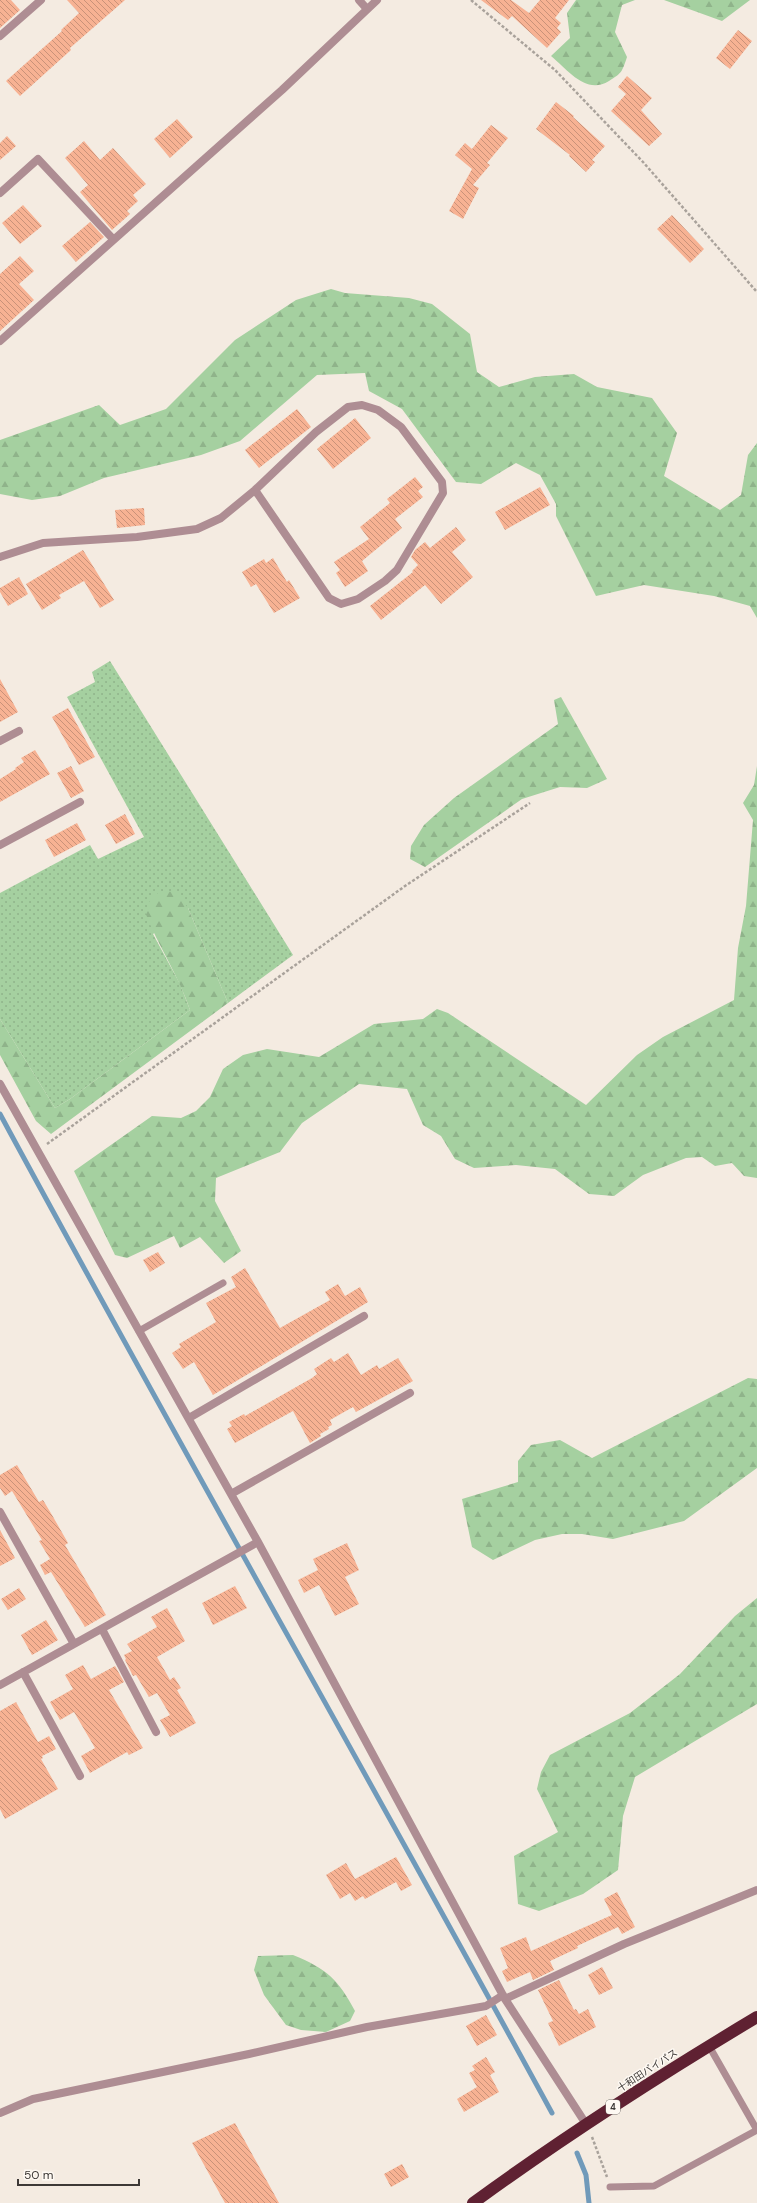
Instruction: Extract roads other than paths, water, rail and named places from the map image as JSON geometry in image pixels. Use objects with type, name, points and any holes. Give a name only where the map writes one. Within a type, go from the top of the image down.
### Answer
[{"type":"highway","name":"十和田バイパス","points":[[473,2203],[586,2124],[757,2017]]},
{"type":"street","points":[[0,36],[41,0]]},
{"type":"street","points":[[359,0],[367,9]]},
{"type":"street","points":[[0,341],[282,90],[377,0]]},
{"type":"street","points":[[0,193],[38,159],[113,239]]},
{"type":"street","points":[[0,557],[43,543],[137,537],[197,529],[221,518],[255,490],[316,432],[348,407],[362,405],[378,410],[401,427],[442,482],[443,493],[397,570],[385,581],[358,599],[341,604],[329,598],[255,490]]},
{"type":"street","points":[[0,741],[19,731]]},
{"type":"street","points":[[0,845],[80,802]]},
{"type":"street","points":[[0,1084],[258,1542],[504,1997],[586,2124]]},
{"type":"street","points":[[189,1418],[364,1316]]},
{"type":"street","points":[[231,1494],[410,1392]]},
{"type":"street","points":[[0,1512],[74,1644]]},
{"type":"street","points":[[0,1685],[258,1542]]},
{"type":"street","points":[[102,1629],[156,1732]]},
{"type":"street","points":[[23,1672],[80,1776]]},
{"type":"street","points":[[0,2113],[33,2099],[250,2054],[367,2027],[486,2006],[495,2000],[624,1944],[757,1890]]},
{"type":"lane","points":[[139,1331],[223,1283]]},
{"type":"lane","points":[[610,2186],[654,2186],[757,2130],[709,2046]]},
{"type":"waterway","points":[[0,1114],[552,2113]]},
{"type":"waterway","points":[[577,2153],[586,2175],[589,2203]]}]
